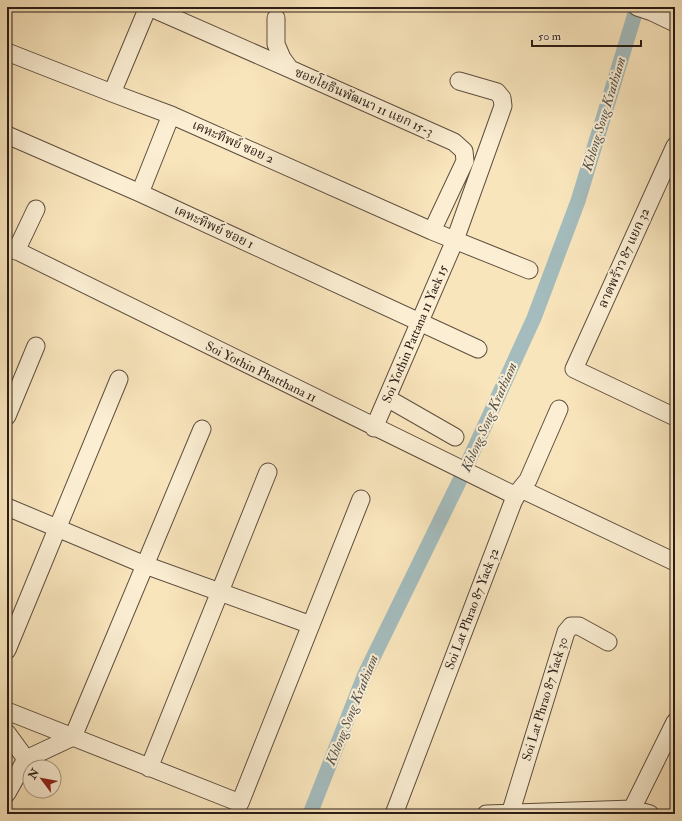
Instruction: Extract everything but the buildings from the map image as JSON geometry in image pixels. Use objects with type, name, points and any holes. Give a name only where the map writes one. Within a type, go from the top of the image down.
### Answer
[{"type":"street","points":[[112,94],[149,7],[454,142],[464,150],[465,162],[432,231]]},
{"type":"street","points":[[639,7],[675,23]]},
{"type":"street","name":"ซอยโยธินพัฒนา 11 แยก 15-3","points":[[276,18],[276,44],[282,58],[290,69]]},
{"type":"street","name":"เคหะทิพย์ ซอย 2","points":[[7,52],[112,94],[172,115],[432,231],[529,270]]},
{"type":"street","name":"Soi Yothin Pattana 11 Yaek 15","points":[[374,428],[455,240],[503,106],[502,98],[497,92],[459,81]]},
{"type":"street","points":[[140,193],[172,115]]},
{"type":"street","name":"เคหะทิพย์ ซอย 1","points":[[7,135],[140,193],[478,349]]},
{"type":"street","name":"ลาดพร้าว 87 แยก 32","points":[[675,146],[574,369],[675,417]]},
{"type":"street","points":[[11,248],[36,209]]},
{"type":"street","name":"Soi Yothin Phatthana 11","points":[[11,248],[374,428],[400,439],[473,475],[518,493],[675,562]]},
{"type":"street","points":[[7,416],[36,346]]},
{"type":"street","points":[[7,650],[119,379]]},
{"type":"street","points":[[387,398],[455,437]]},
{"type":"street","name":"Soi Lat Phrao 87 Yaek 32","points":[[394,814],[518,493],[528,480],[559,409]]},
{"type":"street","points":[[7,733],[26,759],[73,737],[202,429]]},
{"type":"street","points":[[149,768],[268,472]]},
{"type":"street","points":[[7,711],[240,803],[361,499]]},
{"type":"street","points":[[7,507],[145,565],[311,625]]},
{"type":"street","name":"Soi Lat Phrao 87 Yaek 30","points":[[510,814],[566,632],[571,626],[579,626],[608,642]]},
{"type":"street","points":[[632,809],[675,722]]},
{"type":"street","points":[[7,793],[22,766]]},
{"type":"street","points":[[486,814],[558,813],[632,809],[650,814]]},
{"type":"waterway","name":"Khlong Song Krathiam","points":[[310,814],[365,674],[458,484],[534,318],[578,201],[637,7]]}]
